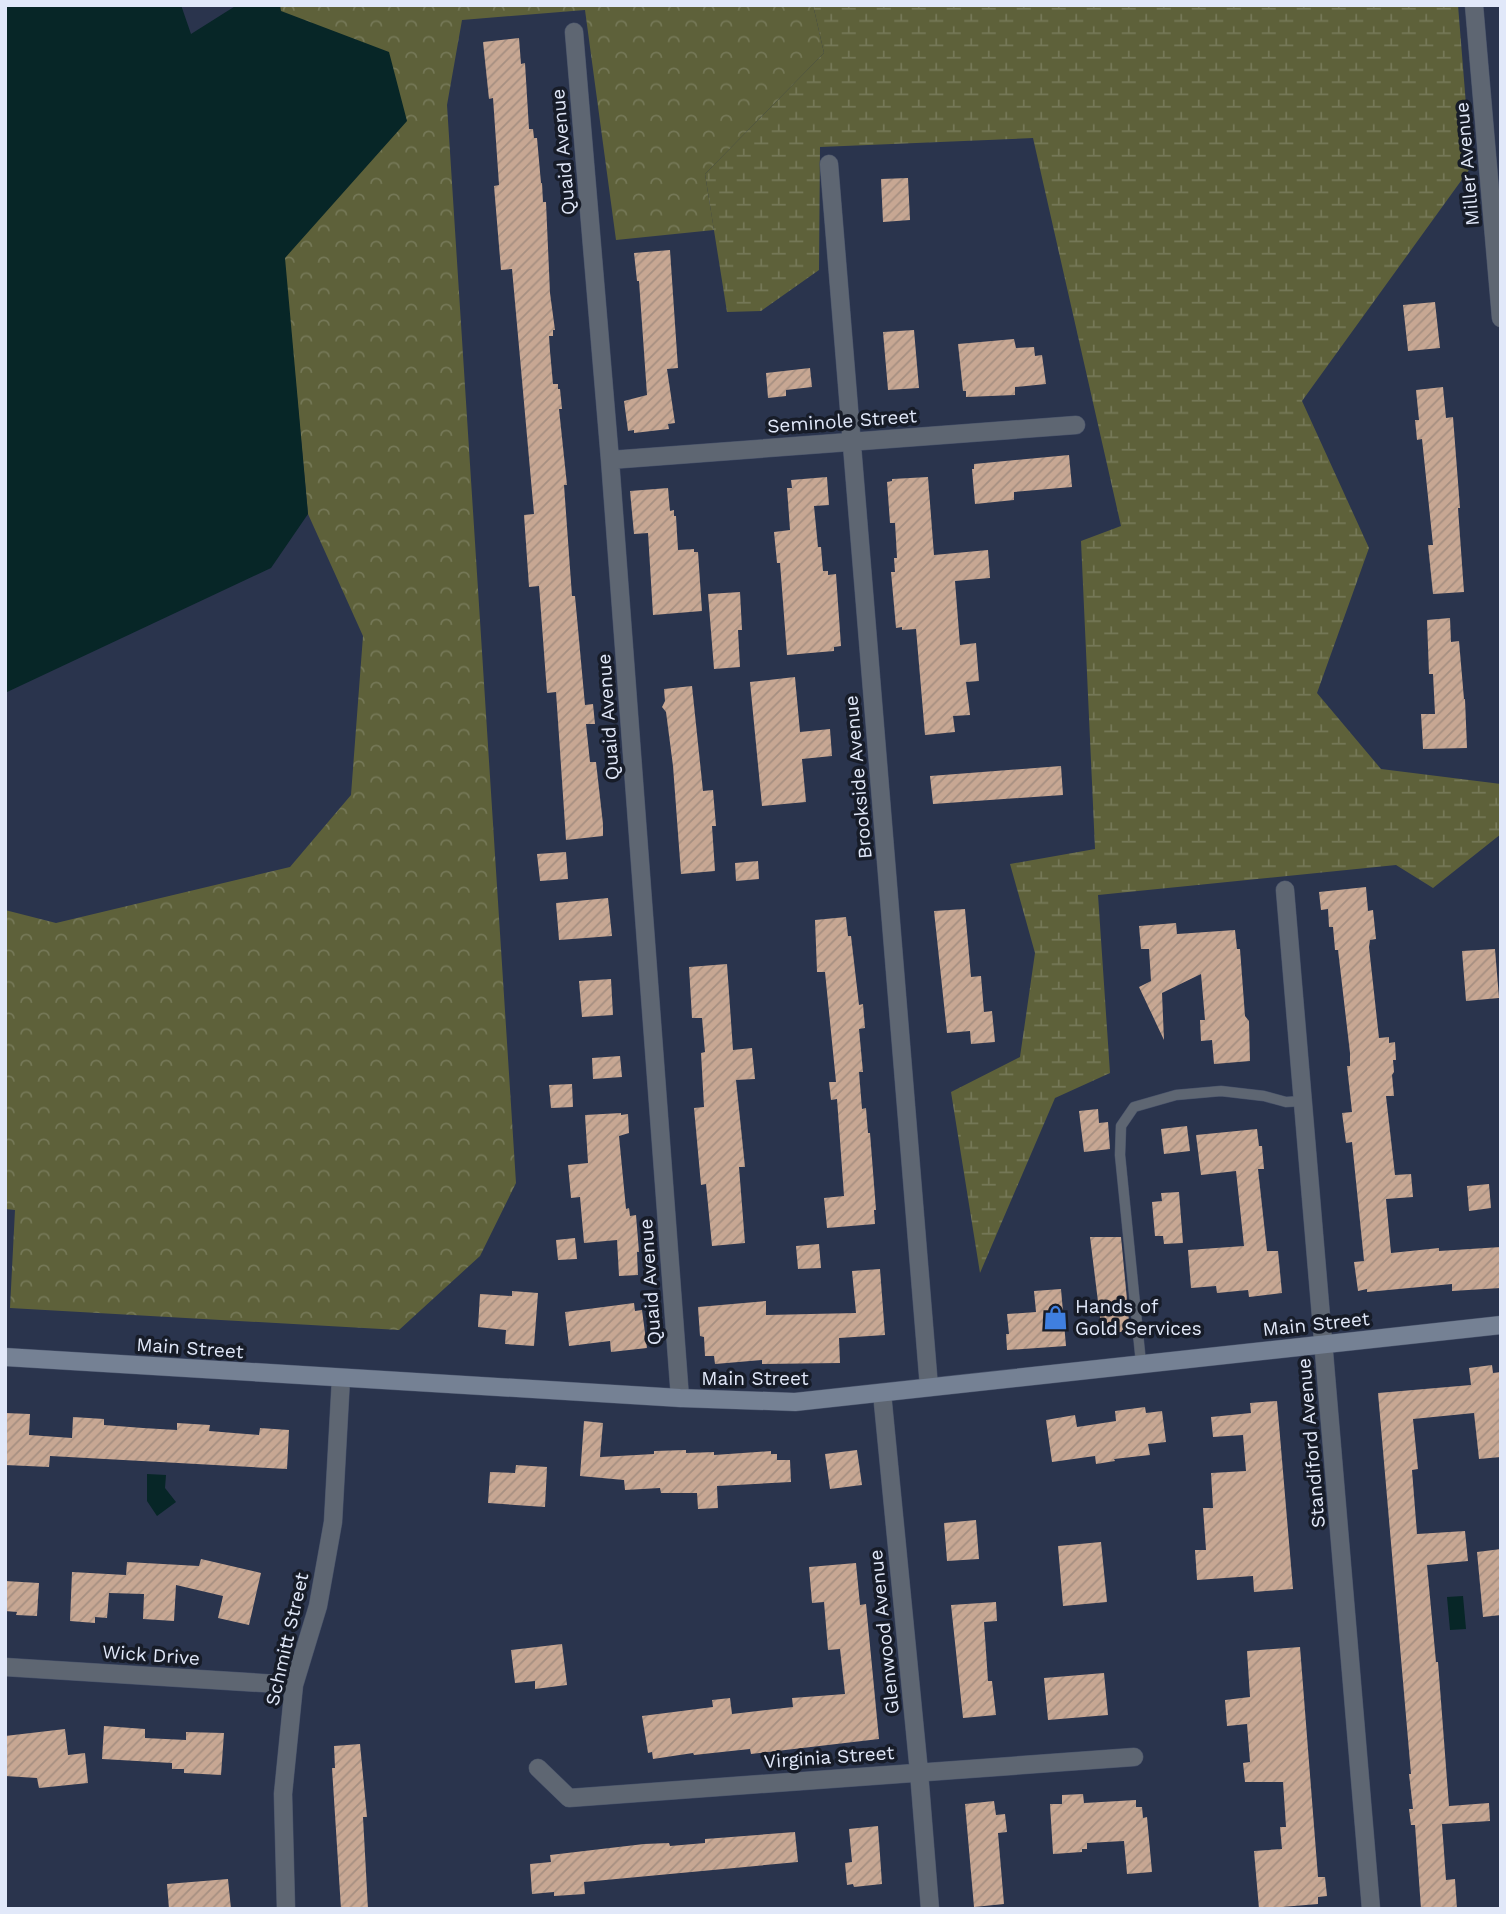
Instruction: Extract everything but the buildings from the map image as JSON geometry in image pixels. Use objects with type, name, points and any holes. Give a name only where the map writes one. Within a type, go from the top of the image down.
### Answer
[{"type":"main road","name":"Main Street","points":[[5,1357],[680,1398],[795,1402],[1501,1325]]},
{"type":"street","name":"Miller Avenue","points":[[1474,5],[1493,128],[1501,318]]},
{"type":"street","name":"Quaid Avenue","points":[[574,32],[610,460],[680,1398]]},
{"type":"street","name":"Brookside Avenue","points":[[829,164],[929,1387]]},
{"type":"street","name":"Seminole Street","points":[[610,460],[1076,425]]},
{"type":"street","name":"Standiford Avenue","points":[[1284,890],[1371,1909]]},
{"type":"street","name":"Schmitt Street","points":[[286,1909],[283,1794],[294,1685],[317,1606],[333,1522],[341,1378]]},
{"type":"street","name":"Glenwood Avenue","points":[[882,1393],[930,1909]]},
{"type":"street","name":"Wick Drive","points":[[5,1667],[294,1685]]},
{"type":"street","name":"Virginia Street","points":[[538,1768],[569,1798],[1134,1757]]},
{"type":"lane","points":[[1142,1363],[1120,1155],[1121,1126],[1134,1107],[1176,1095],[1221,1091],[1264,1096],[1286,1102],[1303,1101]]},
{"type":"green space","points":[[280,5],[813,5],[824,53],[705,174],[714,230],[616,240],[585,10],[462,20],[447,105],[516,1183],[480,1256],[399,1330],[10,1308],[15,1210],[5,1209],[5,910],[56,923],[290,867],[351,795],[363,636],[308,514],[284,258],[407,120],[280,11]]},
{"type":"green space","points":[[813,5],[1458,5],[1471,167],[1302,401],[1369,548],[1317,693],[1381,769],[1501,784],[1501,834],[1433,888],[1396,865],[1098,895],[1110,1073],[1055,1098],[980,1273],[951,1092],[1020,1057],[1035,953],[1010,864],[1095,849],[1081,541],[1121,526],[1033,138],[820,147],[819,270],[761,311],[727,312],[705,174],[824,53]]},
{"type":"shaded area","points":[[5,5],[181,5],[191,34],[237,5],[280,5],[281,11],[389,52],[407,121],[285,258],[308,514],[271,568],[5,693]]},
{"type":"shaded area","points":[[147,1474],[166,1475],[165,1488],[176,1502],[157,1516],[147,1501]]},
{"type":"shaded area","points":[[1463,1596],[1466,1629],[1450,1630],[1447,1597]]},
{"type":"place","name":"Hands of Gold Services","points":[[1055,1317]]}]
